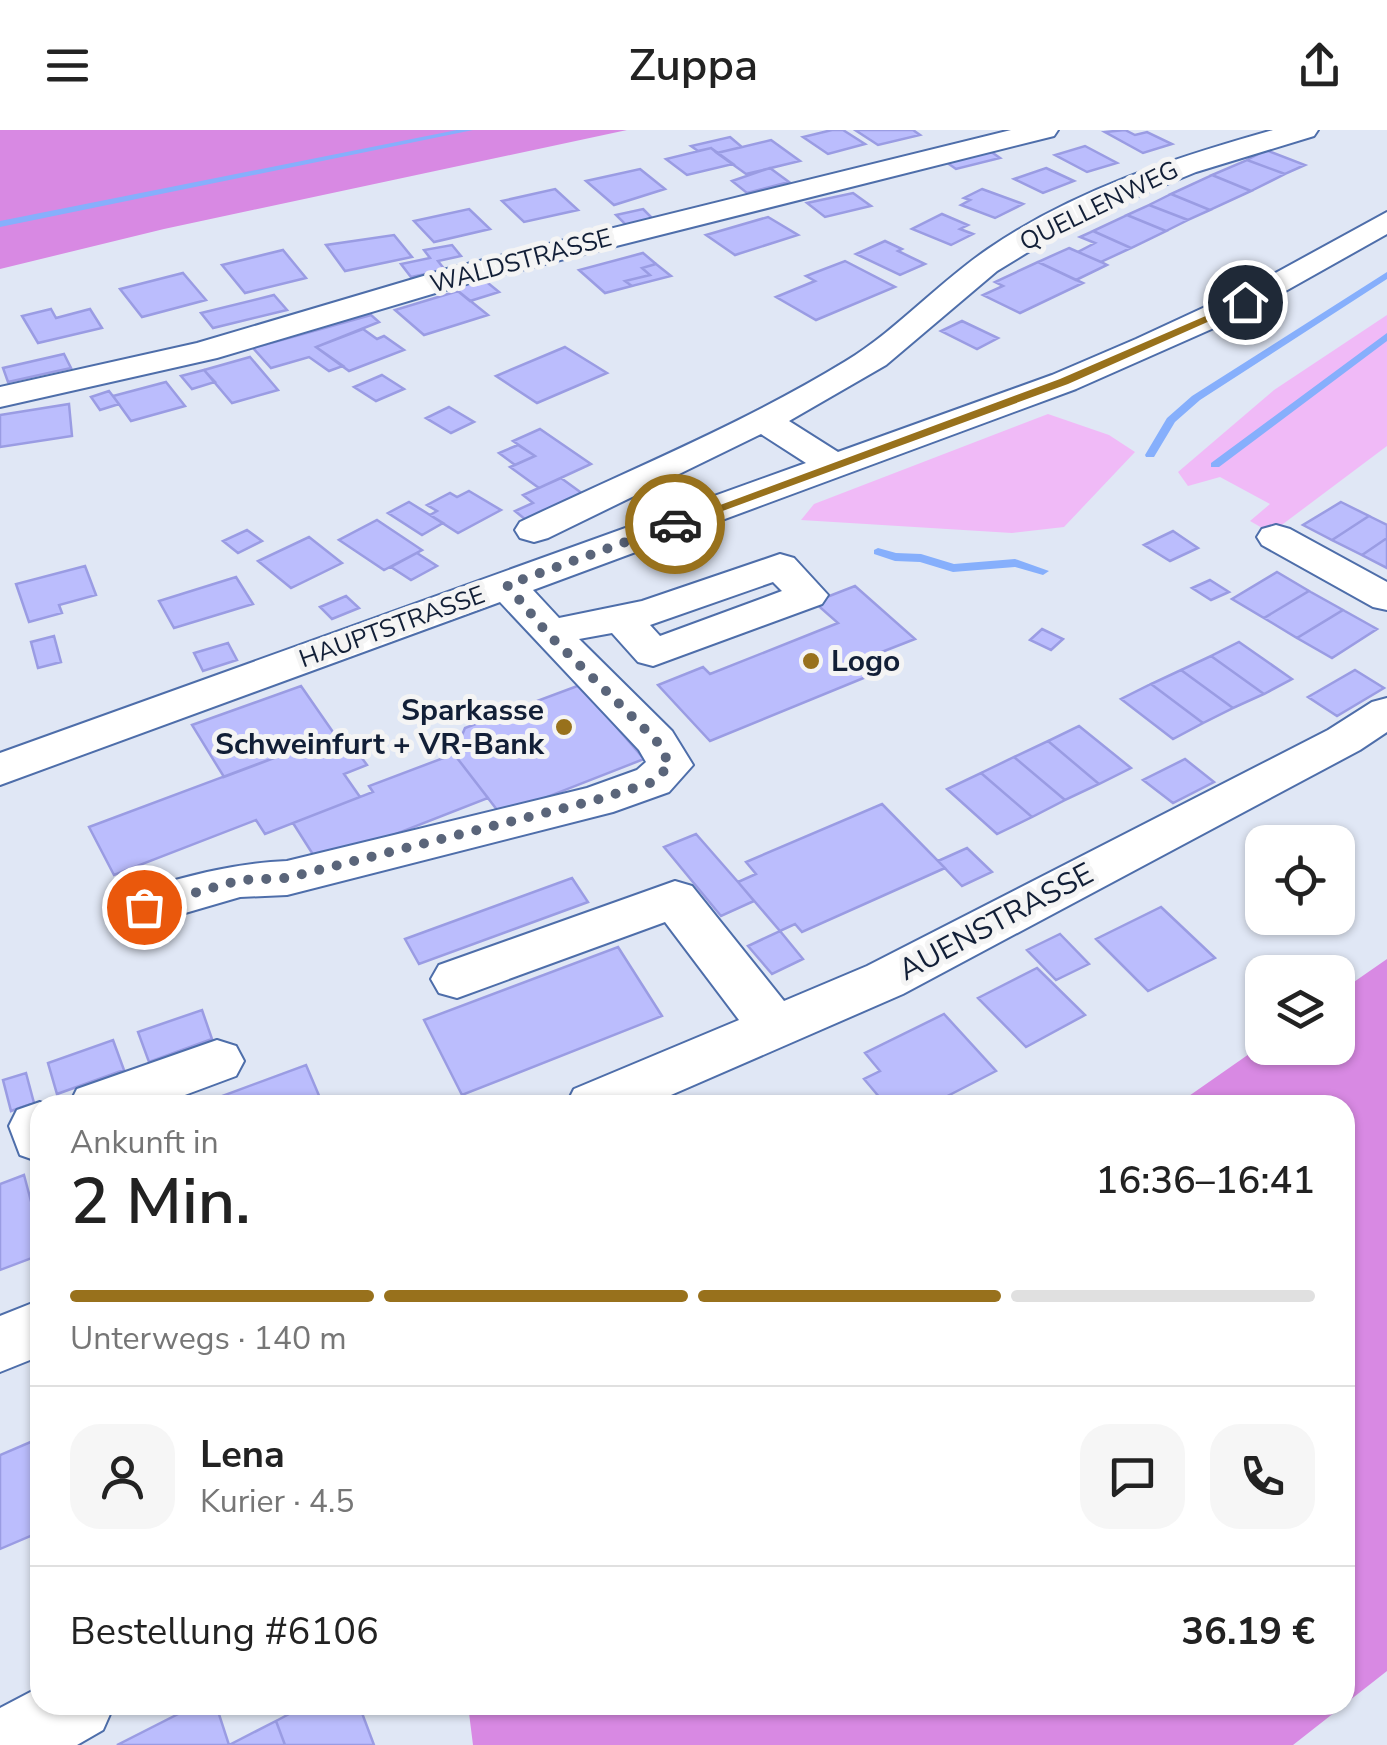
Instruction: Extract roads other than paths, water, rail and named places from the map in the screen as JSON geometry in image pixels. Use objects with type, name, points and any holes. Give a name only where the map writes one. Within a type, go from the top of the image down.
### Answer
[{"type":"street","name":"WALDSTRASSE","points":[[0,397],[205,351],[476,272],[1044,130]]},
{"type":"street","name":"QUELLENWEG","points":[[534,530],[832,384],[889,347],[1000,255],[1054,222],[1138,182],[1211,155],[1304,130]]},
{"type":"street","name":"HAUPTSTRASSE","points":[[0,770],[1064,382],[1209,320],[1342,250],[1387,221]]},
{"type":"street","points":[[763,420],[836,466]]},
{"type":"street","points":[[1276,537],[1387,598]]},
{"type":"street","points":[[144,907],[240,880],[287,878],[577,806],[653,782],[666,772],[670,765],[656,740],[548,634],[507,585]]},
{"type":"street","points":[[548,634],[621,618]]},
{"type":"street","name":"AUENSTRASSE","points":[[615,1095],[885,980],[1344,740],[1387,712]]},
{"type":"street","points":[[457,979],[674,899],[774,1027]]},
{"type":"street","points":[[124,1095],[217,1062]]},
{"type":"street","points":[[0,1344],[30,1332]]},
{"type":"street","points":[[5,1745],[60,1715]]},
{"type":"waterway","points":[[0,224],[469,130]]},
{"type":"waterway","points":[[1150,455],[1171,420],[1196,398],[1387,275]]},
{"type":"waterway","points":[[1215,465],[1387,336]]},
{"type":"waterway","points":[[878,552],[921,558],[953,568],[1015,563],[1043,571]]},
{"type":"place","name":"Logo","points":[[811,661]]},
{"type":"place","name":"Sparkasse Schweinfurt + VR-Bank","points":[[564,727]]}]
